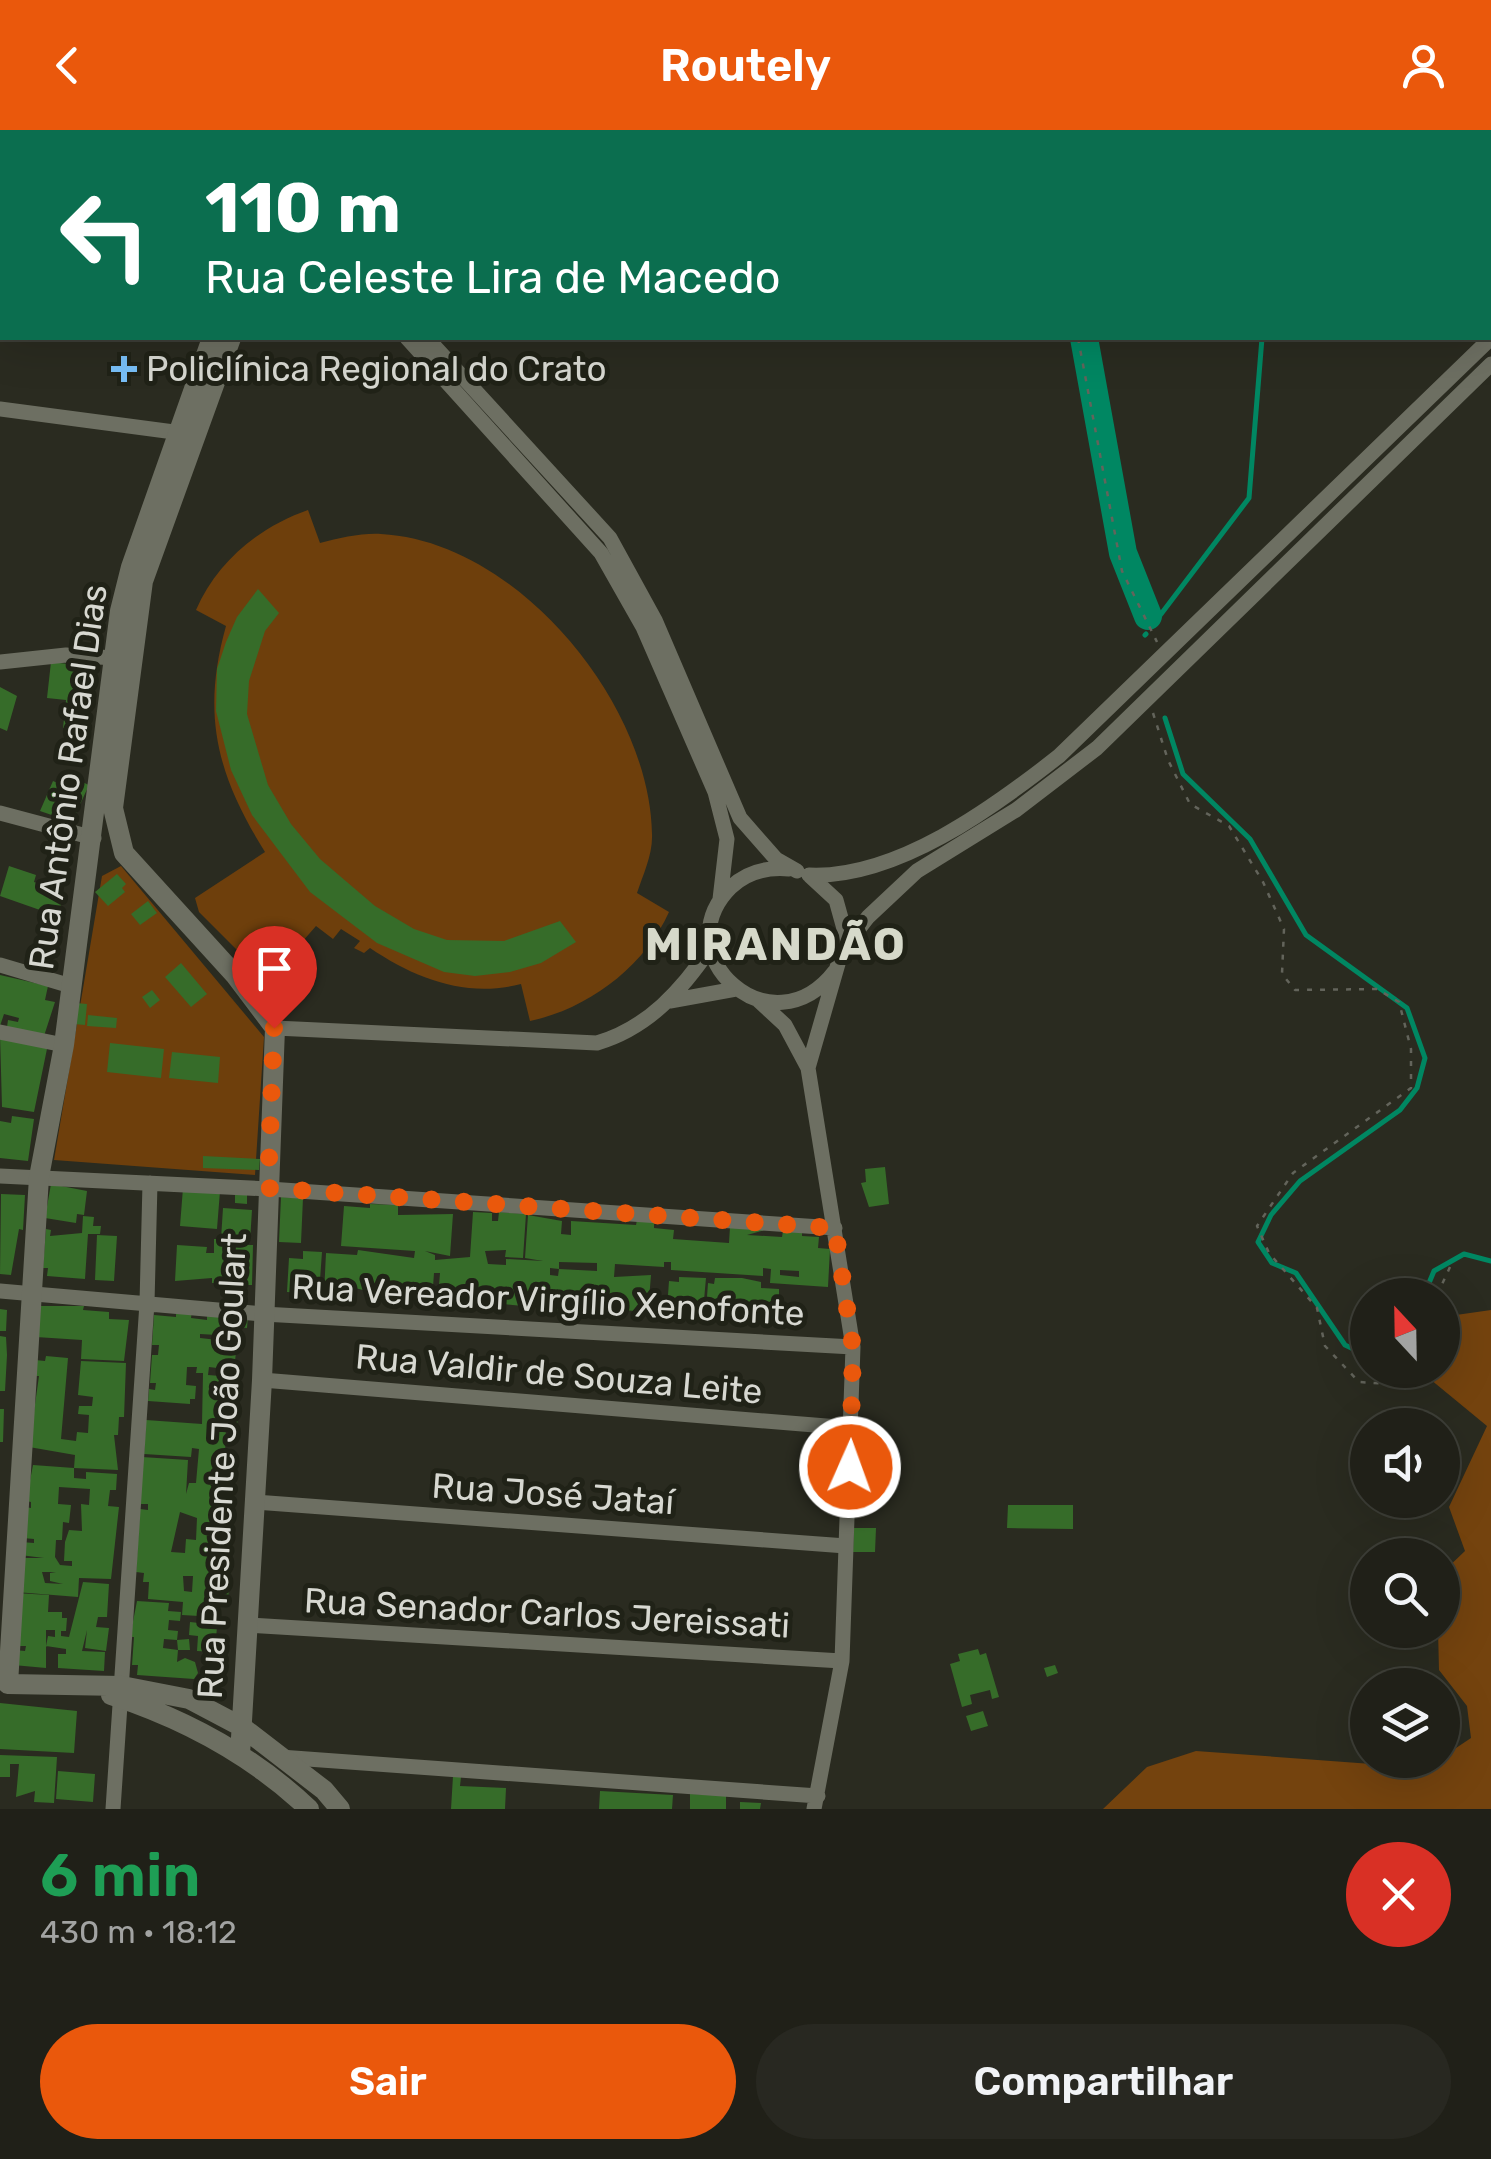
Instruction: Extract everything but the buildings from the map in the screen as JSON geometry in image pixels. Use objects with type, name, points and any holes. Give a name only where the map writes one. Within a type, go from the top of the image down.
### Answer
[{"type":"street","name":"Rua Antônio Rafael Dias","points":[[4,1684],[38,1177],[64,1044],[94,838],[143,581],[211,340]]},
{"type":"street","name":"Rua Antônio Rafael Dias","points":[[230,340],[186,433],[131,567],[115,658],[113,808],[124,853],[235,975],[274,1028]]},
{"type":"street","points":[[280,1757],[816,1802],[842,1661],[853,1348],[808,1068],[785,1026],[758,1000],[736,989],[720,970],[711,947],[711,922],[720,900],[727,839],[715,792],[672,690],[620,586],[600,553],[408,340]]},
{"type":"street","points":[[429,340],[610,538],[655,620],[740,818],[766,849],[836,900],[844,924],[844,948]]},
{"type":"street","points":[[720,900],[738,881],[760,870],[843,874],[879,866],[983,810],[1059,756],[1489,340]]},
{"type":"street","points":[[808,1068],[844,948],[892,891],[1044,791],[1148,698],[1491,364]]},
{"type":"street","points":[[0,409],[186,433]]},
{"type":"street","points":[[0,662],[66,654],[115,658]]},
{"type":"street","points":[[0,814],[94,838]]},
{"type":"street","points":[[91,860],[106,848],[124,853]]},
{"type":"street","points":[[274,1028],[597,1043],[636,1027],[670,1001],[711,947]]},
{"type":"street","points":[[0,965],[71,986]]},
{"type":"street","points":[[758,1000],[783,1003],[807,996],[835,972]]},
{"type":"street","points":[[670,1001],[736,989]]},
{"type":"street","name":"Rua Presidente João Goulart","points":[[240,1754],[262,1380],[274,1028]]},
{"type":"street","points":[[0,1032],[64,1044]]},
{"type":"street","points":[[0,1176],[268,1188],[835,1228]]},
{"type":"street","points":[[113,1809],[147,1302],[150,1182]]},
{"type":"street","name":"Rua Vereador Virgílio Xenofonte","points":[[0,1291],[264,1314],[853,1348]]},
{"type":"street","name":"Rua Valdir de Souza Leite","points":[[262,1380],[851,1428]]},
{"type":"street","name":"Rua José Jataí","points":[[255,1502],[846,1546]]},
{"type":"street","name":"Rua Senador Carlos Jereissati","points":[[248,1625],[842,1661]]},
{"type":"street","name":"Rua Presidente João Goulart","points":[[4,1684],[189,1699],[242,1727],[324,1790],[340,1809]]},
{"type":"street","name":"Rua Presidente João Goulart","points":[[122,1692],[240,1754],[308,1809]]},
{"type":"path","points":[[1078,340],[1122,570],[1164,657]]},
{"type":"path","points":[[1148,698],[1168,760],[1190,804],[1229,826],[1263,882],[1284,928],[1282,974],[1295,990],[1376,988],[1399,1002],[1411,1049],[1411,1088],[1293,1172],[1257,1226],[1270,1253],[1317,1308],[1325,1346],[1350,1372]]},
{"type":"path","points":[[1445,1278],[1450,1267]]},
{"type":"shaded area","points":[[308,510],[320,543],[381,534],[432,544],[480,565],[526,597],[567,638],[601,683],[628,733],[645,784],[652,842],[637,893],[669,912],[659,932],[630,967],[593,995],[530,1021],[521,984],[481,989],[442,983],[405,969],[370,948],[364,953],[354,948],[360,941],[341,929],[333,939],[316,926],[268,981],[199,912],[195,898],[265,852],[235,797],[218,744],[215,688],[226,626],[196,610],[215,577],[242,548],[273,526]]},
{"type":"shaded area","points":[[121,866],[264,1037],[255,1175],[54,1160],[102,876]]},
{"type":"shaded area","points":[[1491,1310],[1491,1809],[1103,1809],[1147,1767],[1196,1751],[1350,1762],[1350,1778],[1460,1778],[1460,1745],[1471,1738],[1467,1706],[1460,1697],[1460,1668],[1439,1668],[1438,1648],[1460,1648],[1460,1556],[1465,1551],[1453,1518],[1460,1518],[1460,1484],[1487,1426],[1441,1388],[1460,1388],[1460,1314]]},
{"type":"waterway","points":[[1084,340],[1123,553],[1148,616]]},
{"type":"waterway","points":[[1155,622],[1249,498],[1262,340]]},
{"type":"waterway","points":[[1165,718],[1183,774],[1250,839],[1306,935],[1407,1008],[1425,1058],[1417,1088],[1400,1110],[1300,1181],[1271,1215],[1258,1242],[1272,1263],[1296,1273],[1350,1347]]},
{"type":"waterway","points":[[1431,1278],[1434,1271],[1464,1254],[1491,1261]]},
{"type":"place","name":"Policlínica Regional do Crato","points":[[124,369]]},
{"type":"district","name":"MIRANDÃO","points":[[776,944]]},
{"type":"route","points":[[274,1028],[268,1188],[835,1228],[853,1348],[850,1467]]}]
